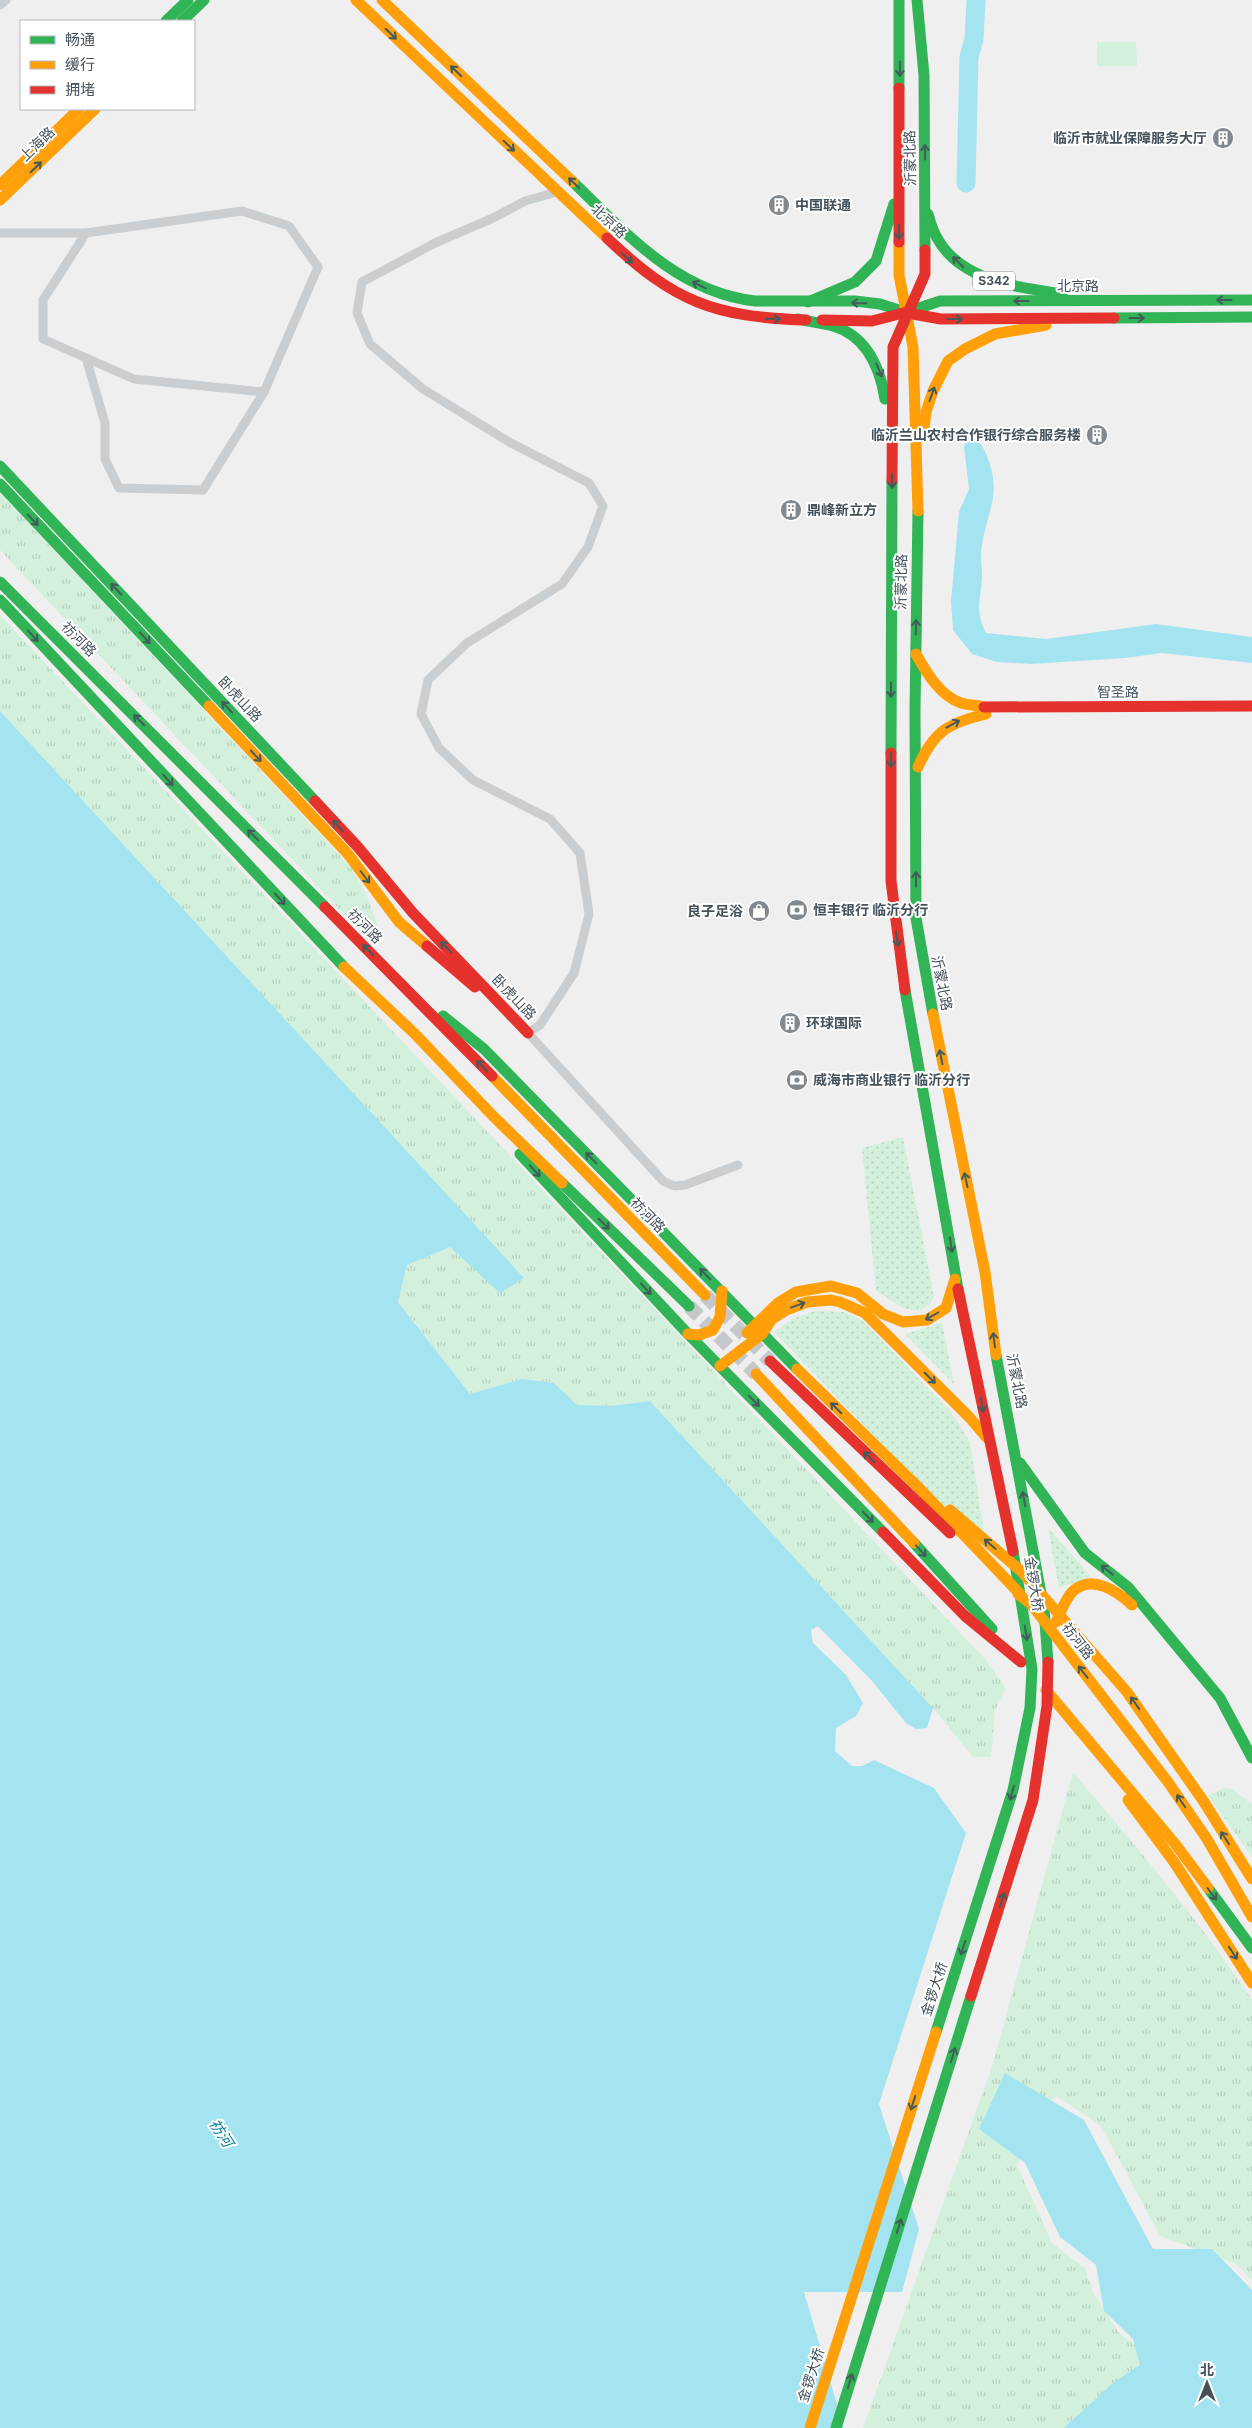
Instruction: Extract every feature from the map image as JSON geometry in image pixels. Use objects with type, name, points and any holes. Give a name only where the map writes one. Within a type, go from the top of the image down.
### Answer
[{"type":"main road","points":[[167,20],[188,0]]},
{"type":"main road","points":[[183,20],[204,0]]},
{"type":"main road","name":"北京路","points":[[356,0],[636,266],[668,290],[701,306],[734,316],[798,320],[872,321],[940,302],[1252,300]]},
{"type":"main road","name":"北京路","points":[[382,0],[647,252],[678,275],[708,290],[737,298],[764,302],[872,303],[941,319],[1252,317]]},
{"type":"main road","name":"沂蒙北路","points":[[836,2428],[1033,1800],[1046,1714],[1048,1650],[1039,1582],[1017,1458],[994,1345],[985,1272],[923,965],[916,918],[915,653],[918,476],[913,348],[899,275],[899,0]]},
{"type":"main road","name":"沂蒙北路","points":[[917,0],[924,75],[925,274],[893,347],[891,881],[899,954],[956,1277],[989,1441],[1014,1550]]},
{"type":"main road","name":"上海路","points":[[0,186],[79,110]]},
{"type":"main road","name":"上海路","points":[[0,200],[94,110]]},
{"type":"main road","points":[[808,302],[855,282],[876,261],[898,189]]},
{"type":"main road","name":"S342","points":[[925,201],[929,222],[941,244],[965,269],[1009,285],[1105,300]]},
{"type":"main road","points":[[918,476],[926,412],[933,391],[948,361],[965,349],[995,334],[1089,318]]},
{"type":"main road","points":[[798,320],[842,329],[874,358],[882,375],[892,462]]},
{"type":"main road","name":"卧虎山路","points":[[0,466],[357,846],[413,913],[528,1033]]},
{"type":"main road","name":"卧虎山路","points":[[0,484],[348,854],[400,922],[528,1033]]},
{"type":"main road","name":"祊河路","points":[[0,582],[391,973],[705,1295]]},
{"type":"main road","points":[[0,600],[688,1334],[965,1616],[1021,1662]]},
{"type":"main road","points":[[915,653],[931,677],[957,701],[985,710]]},
{"type":"main road","name":"智圣路","points":[[985,710],[1252,706]]},
{"type":"main road","points":[[916,775],[927,745],[937,734],[959,720],[985,710]]},
{"type":"main road","name":"智圣路","points":[[985,710],[1252,713]]},
{"type":"main road","points":[[346,969],[415,1034],[494,1117],[689,1306]]},
{"type":"main road","points":[[391,973],[484,1049],[722,1292],[752,1326],[860,1430],[1030,1604]]},
{"type":"main road","points":[[720,1366],[752,1326],[778,1303],[796,1292],[831,1286],[857,1293],[883,1314],[903,1322],[927,1320],[946,1308],[956,1277]]},
{"type":"main road","points":[[688,1334],[698,1336],[711,1332],[719,1323],[722,1315],[722,1292]]},
{"type":"main road","points":[[720,1366],[762,1334],[772,1319],[794,1306],[807,1302],[830,1300],[848,1304],[865,1313],[970,1418],[989,1441]]},
{"type":"main road","name":"祊河路","points":[[770,1361],[955,1539],[1030,1604],[1168,1782],[1207,1839],[1252,1917]]},
{"type":"main road","points":[[756,1374],[878,1503],[1077,1725],[1176,1845],[1252,1948]]},
{"type":"main road","points":[[860,1430],[1021,1571],[1127,1692],[1204,1802],[1252,1879]]},
{"type":"main road","points":[[1017,1458],[1085,1552],[1128,1587],[1220,1698],[1252,1758]]},
{"type":"main road","name":"金锣大桥","points":[[810,2428],[1010,1799],[1024,1743],[1030,1708],[1032,1669],[1014,1550]]},
{"type":"main road","points":[[1047,1634],[1073,1591],[1086,1583],[1102,1585],[1120,1592],[1149,1621],[1217,1703],[1252,1770]]},
{"type":"main road","points":[[1113,1711],[1204,1802]]},
{"type":"main road","points":[[1077,1725],[1131,1805],[1174,1862],[1252,1983]]},
{"type":"street","points":[[0,5],[6,0]]},
{"type":"street","points":[[557,192],[543,198],[525,202],[435,243],[362,282],[356,313],[370,344],[424,389],[509,442],[589,483],[603,506],[588,547],[562,584],[466,643],[428,680],[421,714],[439,748],[473,780],[550,819],[580,853],[588,914],[574,973],[540,1025],[528,1033],[663,1181],[674,1186],[685,1185],[738,1165]]},
{"type":"street","points":[[0,233],[86,233],[242,211],[289,226],[318,266],[264,392],[203,490],[119,488],[104,459],[105,423],[86,358]]},
{"type":"street","points":[[86,233],[43,300],[43,339],[134,379],[264,392]]},
{"type":"green space","points":[[1097,42],[1136,42],[1137,66],[1097,66]]},
{"type":"green space","points":[[0,493],[352,868],[367,896],[381,935],[357,928],[0,550]]},
{"type":"green space","points":[[0,615],[986,1660],[1006,1688],[995,1710],[991,1757],[973,1757],[933,1708],[650,1401],[610,1406],[577,1405],[554,1383],[522,1379],[470,1394],[398,1301],[407,1265],[450,1247],[500,1292],[523,1278],[0,711]]},
{"type":"green space","points":[[903,1137],[934,1297],[930,1304],[920,1311],[905,1309],[876,1291],[862,1148]]},
{"type":"green space","points":[[815,1311],[844,1312],[863,1321],[951,1412],[970,1442],[987,1553],[774,1332],[792,1319]]},
{"type":"green space","points":[[942,1323],[954,1384],[905,1334]]},
{"type":"green space","points":[[1048,1528],[1091,1576],[1059,1588]]},
{"type":"green space","points":[[1073,1772],[1188,1912],[1252,2000],[1252,2280],[1236,2264],[1160,2236],[1101,2126],[1057,2096],[1034,2117],[1017,2165],[1052,2243],[1085,2268],[1093,2292],[1119,2333],[1144,2352],[1147,2369],[1071,2428],[863,2428],[992,2067]]},
{"type":"green space","points":[[1224,1788],[1232,1789],[1252,1804],[1252,1857],[1208,1795]]},
{"type":"water","points":[[970,435],[985,451],[994,485],[981,553],[982,577],[979,611],[986,633],[1046,639],[1156,624],[1252,637],[1252,663],[1162,653],[1125,658],[1031,664],[997,662],[972,654],[953,630],[951,601],[959,512],[969,489],[964,447]]},
{"type":"water","name":"祊河","points":[[0,711],[524,1278],[500,1293],[450,1247],[407,1265],[398,1302],[470,1394],[522,1379],[554,1383],[577,1405],[610,1406],[650,1401],[933,1708],[927,1728],[916,1729],[906,1723],[872,1681],[818,1626],[811,1630],[813,1643],[846,1675],[863,1703],[856,1716],[836,1728],[835,1751],[852,1766],[862,1766],[874,1760],[934,1788],[966,1833],[879,2104],[919,2229],[902,2292],[804,2292],[844,2428],[0,2428]]},
{"type":"water","points":[[1005,2073],[1084,2120],[1153,2249],[1212,2249],[1252,2290],[1252,2428],[1064,2428],[1114,2382],[1140,2365],[1133,2339],[1104,2311],[1096,2265],[1060,2237],[1025,2163],[979,2129]]},
{"type":"waterway","points":[[966,183],[969,57],[974,39],[976,0]]},
{"type":"tunnel","points":[[705,1295],[770,1361]]},
{"type":"tunnel","points":[[689,1306],[756,1374]]},
{"type":"traffic: fast","points":[[167,20],[188,0]]},
{"type":"traffic: fast","points":[[183,20],[204,0]]},
{"type":"traffic: fast","points":[[899,0],[899,88]]},
{"type":"traffic: fast","points":[[917,0],[924,75],[925,250]]},
{"type":"traffic: fast","points":[[573,182],[633,240],[677,273],[701,286],[727,295],[755,301],[855,301],[880,304],[905,312]]},
{"type":"traffic: fast","points":[[808,302],[855,282],[876,261],[894,204]]},
{"type":"traffic: fast","points":[[928,214],[931,225],[946,251],[959,263],[974,272],[1008,284],[1062,294]]},
{"type":"traffic: fast","points":[[907,312],[940,301],[1252,300]]},
{"type":"traffic: fast","points":[[1114,318],[1252,317]]},
{"type":"traffic: fast","points":[[798,319],[833,326],[855,337],[863,345],[875,365],[880,376],[885,399]]},
{"type":"traffic: fast","points":[[0,466],[315,801]]},
{"type":"traffic: fast","points":[[891,753],[892,481]]},
{"type":"traffic: fast","points":[[0,484],[209,706]]},
{"type":"traffic: fast","points":[[918,511],[915,710],[916,918],[933,1014]]},
{"type":"traffic: fast","points":[[0,582],[325,907]]},
{"type":"traffic: fast","points":[[0,600],[344,967]]},
{"type":"traffic: fast","points":[[905,990],[958,1289]]},
{"type":"traffic: fast","points":[[443,1016],[484,1049],[797,1369]]},
{"type":"traffic: fast","points":[[520,1154],[688,1334],[883,1532]]},
{"type":"traffic: fast","points":[[562,1183],[689,1306]]},
{"type":"traffic: fast","points":[[996,1355],[1044,1609],[1048,1662]]},
{"type":"traffic: fast","points":[[1020,1463],[1085,1553],[1128,1587],[1220,1698],[1252,1758]]},
{"type":"traffic: fast","points":[[914,1543],[992,1629]]},
{"type":"traffic: fast","points":[[936,2032],[1013,1790],[1030,1708],[1032,1669],[1013,1551]]},
{"type":"traffic: fast","points":[[1208,1888],[1252,1948]]},
{"type":"traffic: fast","points":[[836,2428],[971,1996]]},
{"type":"traffic: slow","points":[[356,0],[607,238]]},
{"type":"traffic: slow","points":[[382,0],[573,182]]},
{"type":"traffic: slow","points":[[0,185],[78,110]]},
{"type":"traffic: slow","points":[[0,200],[94,110]]},
{"type":"traffic: slow","points":[[899,242],[899,275],[913,347],[918,511]]},
{"type":"traffic: slow","points":[[923,436],[926,412],[933,391],[948,361],[965,349],[995,334],[1046,325]]},
{"type":"traffic: slow","points":[[916,654],[929,676],[953,700],[984,707]]},
{"type":"traffic: slow","points":[[209,706],[348,854],[399,922],[427,946]]},
{"type":"traffic: slow","points":[[918,767],[930,745],[944,730],[962,721],[986,714]]},
{"type":"traffic: slow","points":[[344,967],[415,1034],[494,1117],[562,1183]]},
{"type":"traffic: slow","points":[[933,1014],[985,1272],[996,1355]]},
{"type":"traffic: slow","points":[[492,1076],[705,1295]]},
{"type":"traffic: slow","points":[[747,1333],[778,1303],[796,1292],[831,1286],[857,1293],[883,1314],[903,1322],[927,1320],[946,1308],[955,1279]]},
{"type":"traffic: slow","points":[[688,1334],[699,1335],[713,1330],[720,1317],[722,1291]]},
{"type":"traffic: slow","points":[[720,1366],[762,1334],[772,1319],[786,1310],[807,1302],[831,1300],[840,1302],[865,1313],[970,1418],[987,1438]]},
{"type":"traffic: slow","points":[[797,1369],[921,1490],[1021,1595]]},
{"type":"traffic: slow","points":[[756,1374],[914,1543]]},
{"type":"traffic: slow","points":[[950,1510],[1021,1571],[1127,1692],[1204,1802],[1252,1879]]},
{"type":"traffic: slow","points":[[1056,1622],[1070,1594],[1080,1586],[1088,1584],[1104,1586],[1132,1605]]},
{"type":"traffic: slow","points":[[1018,1594],[1031,1604],[1168,1782],[1207,1839],[1252,1917]]},
{"type":"traffic: slow","points":[[1046,1690],[1176,1845],[1208,1888]]},
{"type":"traffic: slow","points":[[1128,1800],[1174,1862],[1252,1983]]},
{"type":"traffic: slow","points":[[810,2428],[936,2032]]},
{"type":"traffic: jam","points":[[899,88],[899,242]]},
{"type":"traffic: jam","points":[[607,238],[653,277],[697,302],[720,310],[746,315],[806,320]]},
{"type":"traffic: jam","points":[[892,481],[893,347],[925,274],[925,250]]},
{"type":"traffic: jam","points":[[822,320],[872,321],[907,312]]},
{"type":"traffic: jam","points":[[907,313],[941,319],[1114,318]]},
{"type":"traffic: jam","points":[[984,707],[1252,706]]},
{"type":"traffic: jam","points":[[891,753],[891,881],[905,990]]},
{"type":"traffic: jam","points":[[315,801],[357,846],[413,913],[528,1033]]},
{"type":"traffic: jam","points":[[325,907],[492,1076]]},
{"type":"traffic: jam","points":[[427,946],[475,987]]},
{"type":"traffic: jam","points":[[958,1289],[1013,1551]]},
{"type":"traffic: jam","points":[[770,1361],[950,1533]]},
{"type":"traffic: jam","points":[[883,1532],[965,1616],[1021,1662]]},
{"type":"traffic: jam","points":[[971,1996],[1033,1800],[1047,1706],[1048,1662]]},
{"type":"place","name":"临沂市就业保障服务大厅","points":[[1223,138]]},
{"type":"place","name":"中国联通","points":[[779,205]]},
{"type":"place","name":"临沂兰山农村合作银行综合服务楼","points":[[1097,435]]},
{"type":"place","name":"鼎峰新立方","points":[[791,510]]},
{"type":"place","name":"恒丰银行 临沂分行","points":[[797,910]]},
{"type":"place","name":"良子足浴","points":[[759,911]]},
{"type":"place","name":"环球国际","points":[[790,1023]]},
{"type":"place","name":"威海市商业银行 临沂分行","points":[[797,1080]]}]
